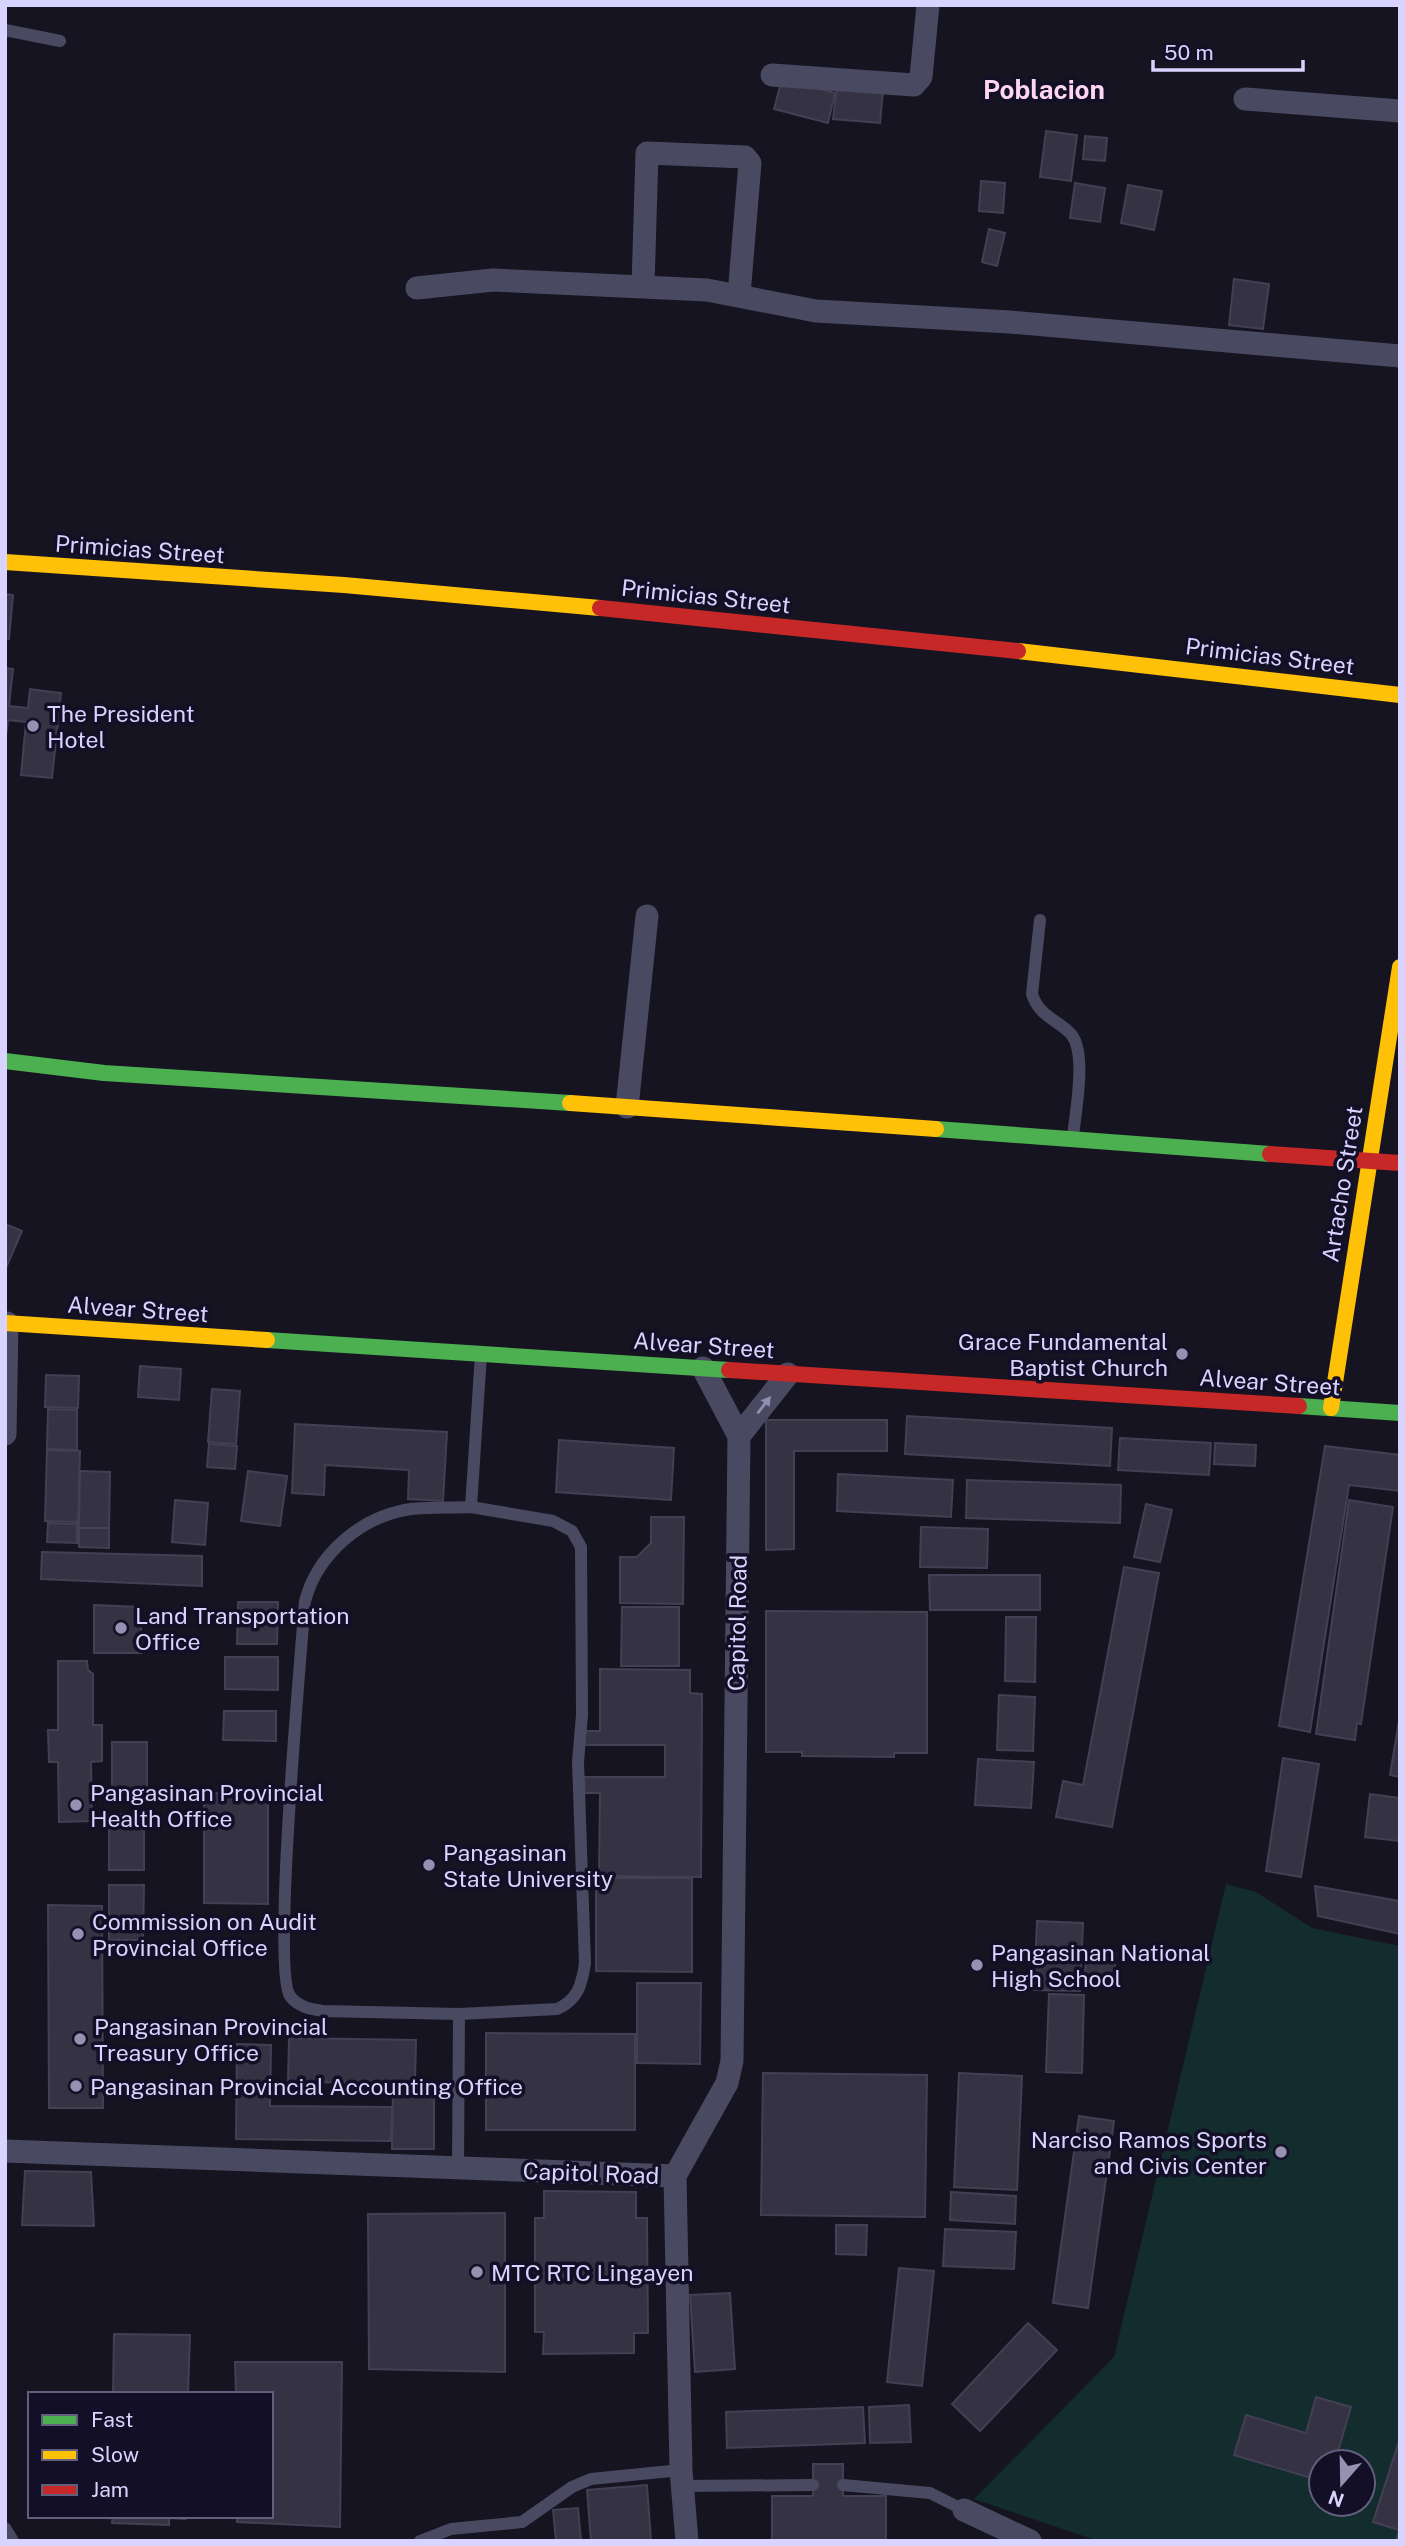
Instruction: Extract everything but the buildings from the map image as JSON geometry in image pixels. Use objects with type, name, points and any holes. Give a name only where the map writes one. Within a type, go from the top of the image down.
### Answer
[{"type":"street","points":[[772,75],[914,85],[921,78],[928,5]]},
{"type":"street","points":[[1245,99],[1400,111]]},
{"type":"street","points":[[643,286],[647,153],[745,157],[750,163],[739,295]]},
{"type":"street","points":[[417,288],[493,280],[643,286],[739,295],[816,311],[1010,322],[1400,356]]},
{"type":"street","name":"Primicias Street","points":[[5,562],[388,589],[623,610],[1068,654],[1400,695]]},
{"type":"street","points":[[626,1107],[637,984],[647,916]]},
{"type":"street","name":"Artacho Street","points":[[1331,1408],[1400,967]]},
{"type":"street","points":[[5,1061],[104,1073],[626,1107],[1400,1163]]},
{"type":"street","points":[[5,1434],[6,1323]]},
{"type":"street","name":"Alvear Street","points":[[6,1323],[1400,1413]]},
{"type":"street","name":"Capitol Road","points":[[5,2151],[675,2176],[732,2069],[739,1437],[703,1368]]},
{"type":"street","points":[[739,1437],[788,1374]]},
{"type":"street","points":[[675,2176],[681,2478],[687,2541]]},
{"type":"street","points":[[964,2510],[1030,2541]]},
{"type":"lane","points":[[5,30],[60,41]]},
{"type":"lane","points":[[1040,920],[1032,994],[1035,1004],[1071,1033],[1080,1055],[1073,1139]]},
{"type":"lane","points":[[471,1507],[481,1354]]},
{"type":"lane","points":[[471,1507],[553,1521],[572,1531],[580,1547],[583,1583],[582,1715],[578,1762],[585,1963],[582,1986],[569,2004],[557,2008],[459,2014],[323,2011],[302,2007],[289,1995],[287,1985],[286,1913],[290,1798],[305,1601],[310,1583],[325,1559],[363,1524],[410,1509],[471,1507]]},
{"type":"lane","points":[[458,2168],[459,2014]]},
{"type":"lane","points":[[420,2541],[451,2529],[522,2522],[572,2487],[592,2479],[681,2478],[813,2484]]},
{"type":"lane","points":[[844,2485],[930,2493],[964,2510]]},
{"type":"lane","points":[[5,2528],[13,2541]]},
{"type":"green space","name":"Narciso Ramos Sports and Civis Center","points":[[1226,1884],[1256,1892],[1312,1928],[1400,1946],[1400,2541],[1098,2541],[974,2499],[1114,2357]]},
{"type":"traffic: fast","points":[[5,1061],[104,1073],[570,1103]]},
{"type":"traffic: fast","points":[[936,1129],[1270,1154]]},
{"type":"traffic: fast","points":[[267,1340],[729,1370]]},
{"type":"traffic: fast","points":[[1299,1406],[1400,1413]]},
{"type":"traffic: slow","points":[[5,562],[344,585],[600,608]]},
{"type":"traffic: slow","points":[[1018,651],[1400,695]]},
{"type":"traffic: slow","points":[[1331,1408],[1400,967]]},
{"type":"traffic: slow","points":[[570,1103],[936,1129]]},
{"type":"traffic: slow","points":[[5,1323],[267,1340]]},
{"type":"traffic: jam","points":[[600,608],[1018,651]]},
{"type":"traffic: jam","points":[[1270,1154],[1400,1163]]},
{"type":"traffic: jam","points":[[729,1370],[1299,1406]]},
{"type":"place","name":"The President Hotel","points":[[33,726]]},
{"type":"place","name":"Grace Fundamental Baptist Church","points":[[1182,1354]]},
{"type":"place","name":"Land Transportation Office","points":[[121,1628]]},
{"type":"place","name":"Pangasinan Provincial Health Office","points":[[76,1805]]},
{"type":"place","name":"Pangasinan State University","points":[[429,1865]]},
{"type":"place","name":"Commission on Audit Provincial Office","points":[[78,1934]]},
{"type":"place","name":"Pangasinan National High School","points":[[977,1965]]},
{"type":"place","name":"Pangasinan Provincial Treasury Office","points":[[80,2039]]},
{"type":"place","name":"Pangasinan Provincial Accounting Office","points":[[76,2086]]},
{"type":"place","name":"Narciso Ramos Sports and Civis Center","points":[[1281,2152]]},
{"type":"place","name":"MTC RTC Lingayen","points":[[477,2272]]},
{"type":"district","name":"Poblacion","points":[[1044,89]]}]
